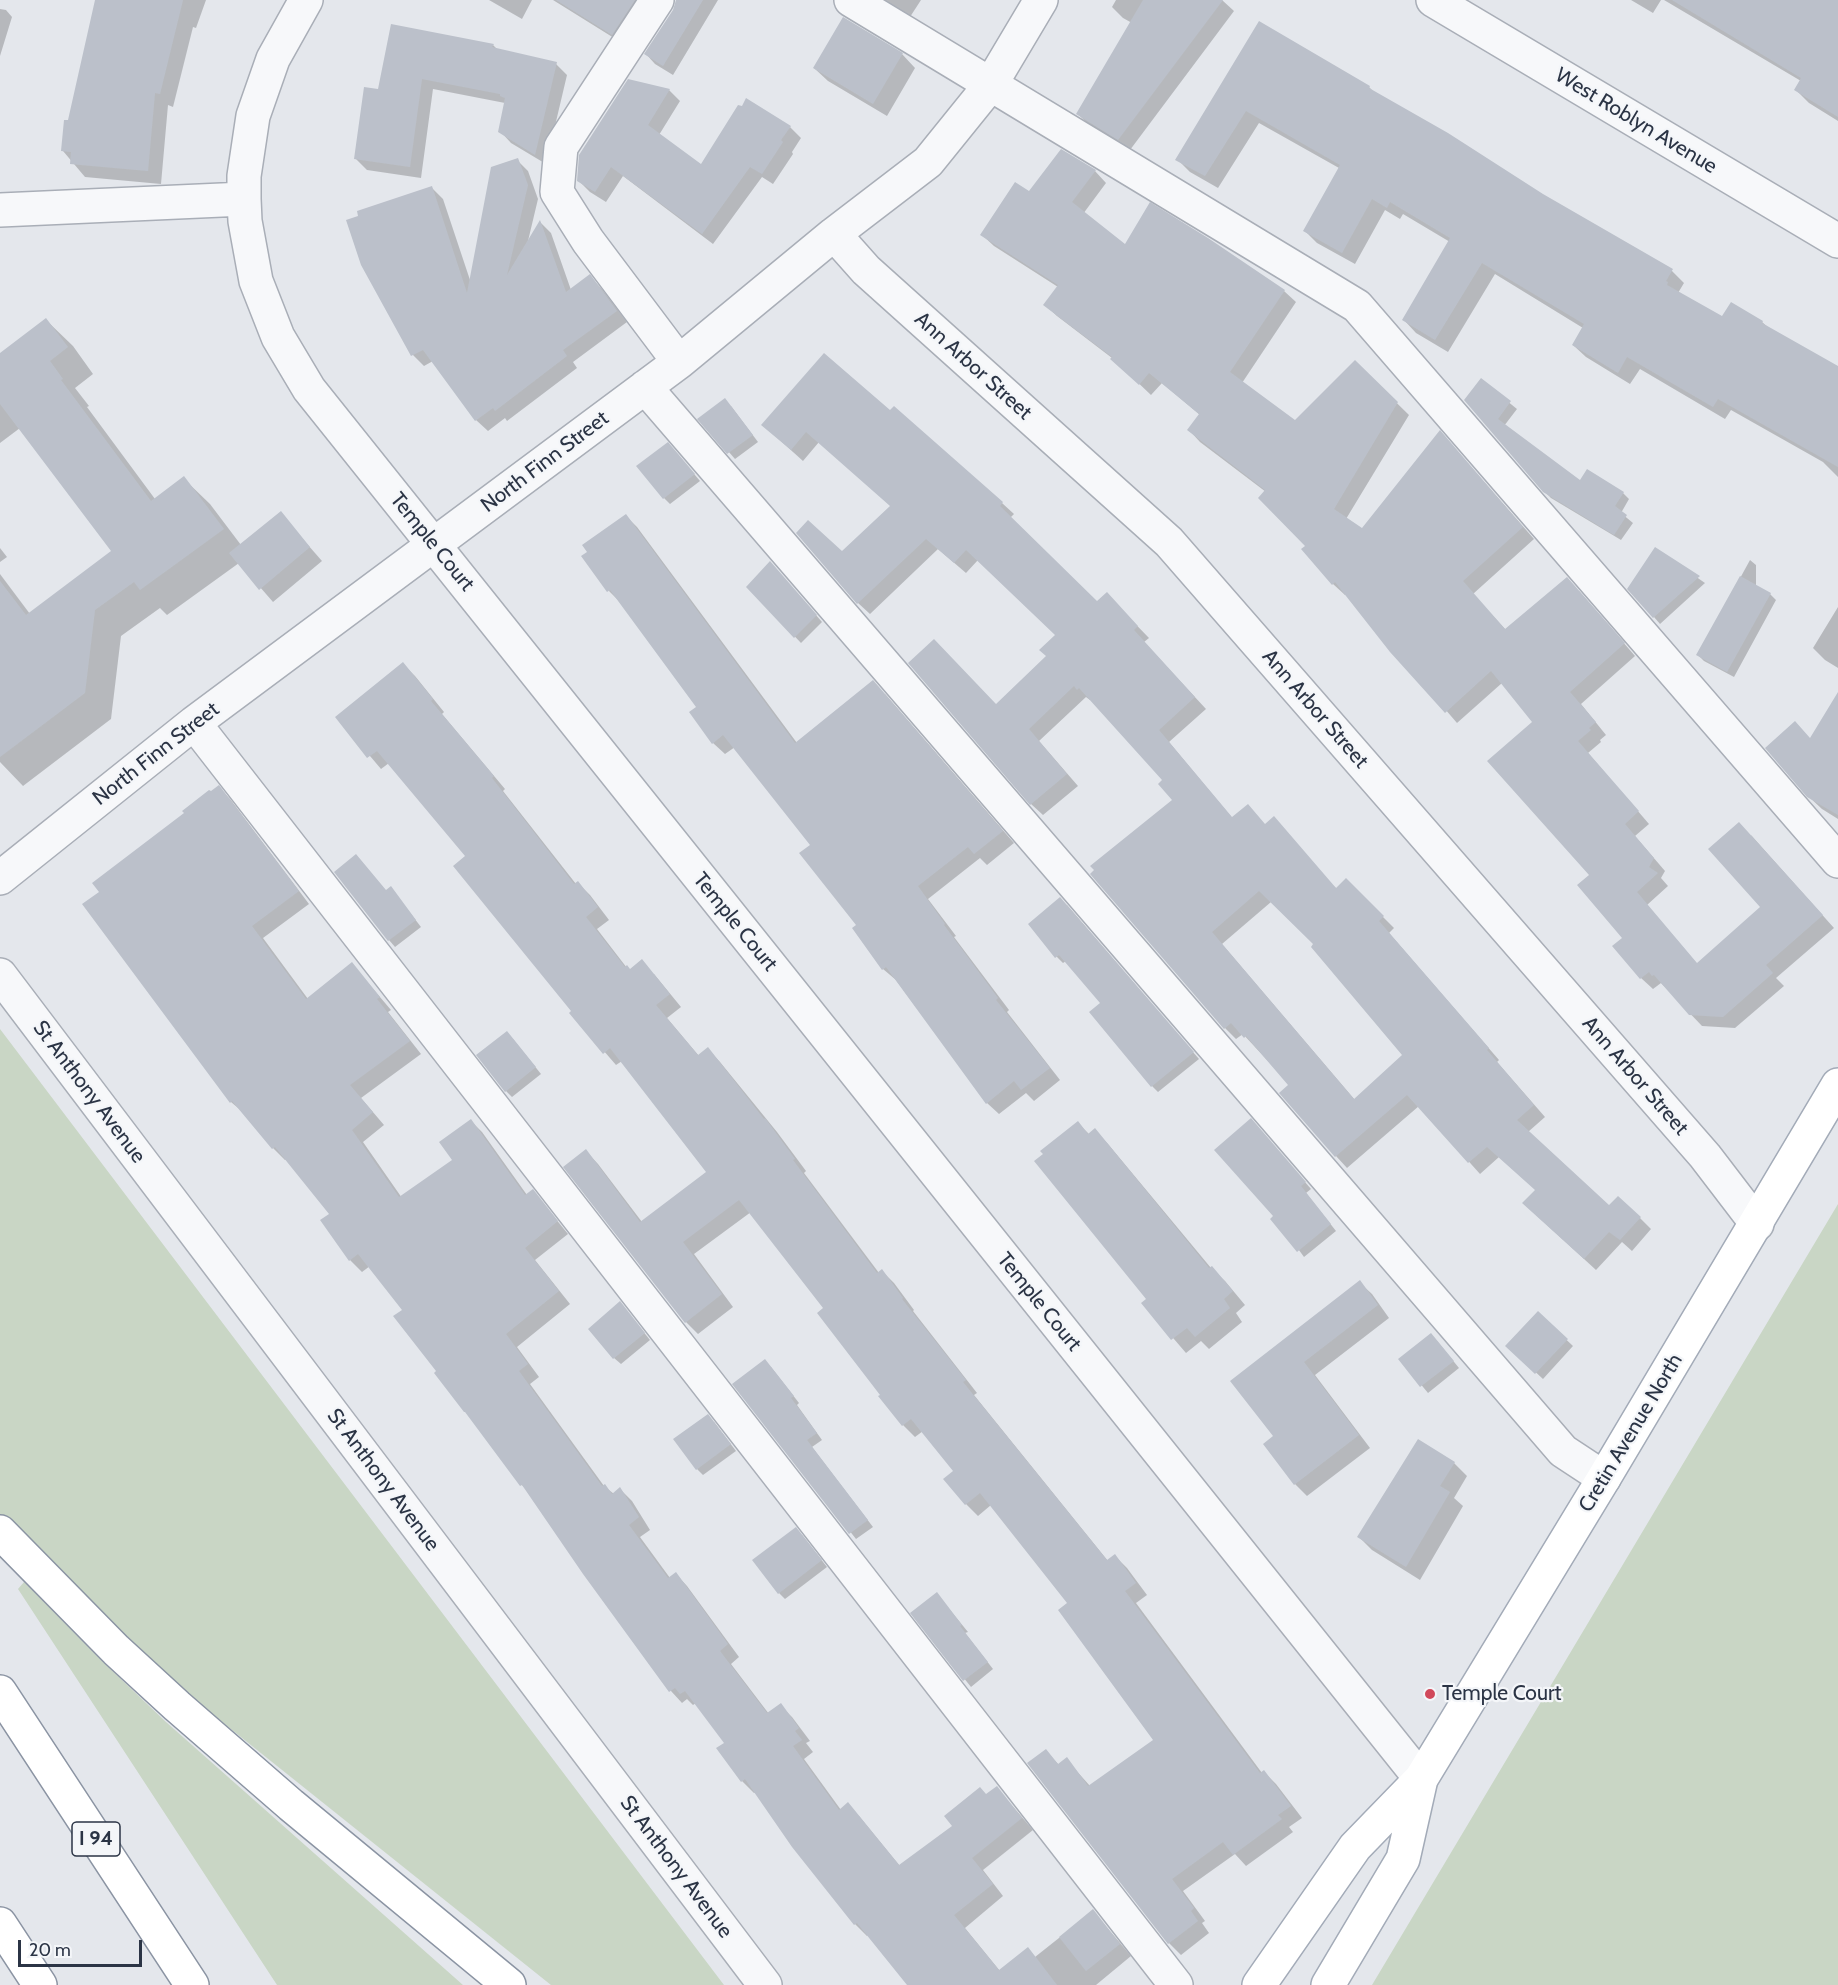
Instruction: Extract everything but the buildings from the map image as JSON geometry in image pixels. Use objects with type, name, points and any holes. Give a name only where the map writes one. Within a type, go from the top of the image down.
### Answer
[{"type":"main road","name":"Cretin Avenue North","points":[[1259,1985],[1355,1847],[1420,1779],[1757,1224],[1838,1085]]},
{"type":"main road","points":[[0,1532],[116,1650],[177,1706],[291,1805],[508,1985]]},
{"type":"main road","name":"I 94","points":[[0,1692],[192,1985]]},
{"type":"main road","name":"Cretin Avenue North","points":[[1328,1985],[1403,1859],[1420,1779]]},
{"type":"main road","points":[[0,1924],[40,1985]]},
{"type":"street","name":"Temple Court","points":[[306,0],[273,59],[253,116],[244,176],[244,199],[245,221],[256,281],[278,337],[309,388],[1420,1779]]},
{"type":"street","points":[[657,0],[561,147],[557,192],[588,241],[679,362]]},
{"type":"street","points":[[851,0],[1357,306],[1838,861]]},
{"type":"street","name":"North Finn Street","points":[[0,878],[194,723],[679,362],[834,234],[928,162],[991,84],[1041,0]]},
{"type":"street","name":"West Roblyn Avenue","points":[[1433,0],[1838,241]]},
{"type":"street","points":[[0,210],[244,199]]},
{"type":"street","name":"Ann Arbor Street","points":[[834,234],[866,270],[1169,542],[1705,1155],[1757,1224]]},
{"type":"street","points":[[645,387],[1563,1451],[1604,1478]]},
{"type":"street","points":[[194,723],[1176,1985]]},
{"type":"street","name":"St Anthony Avenue","points":[[0,975],[765,1985]]},
{"type":"green space","points":[[0,1029],[724,1985],[551,1985],[182,1690],[34,1552],[0,1516]]},
{"type":"green space","points":[[1838,1204],[1838,1985],[1372,1985]]},
{"type":"green space","points":[[24,1582],[166,1722],[463,1985],[277,1985],[18,1589]]},
{"type":"place","name":"Temple Court","points":[[1430,1694]]}]
